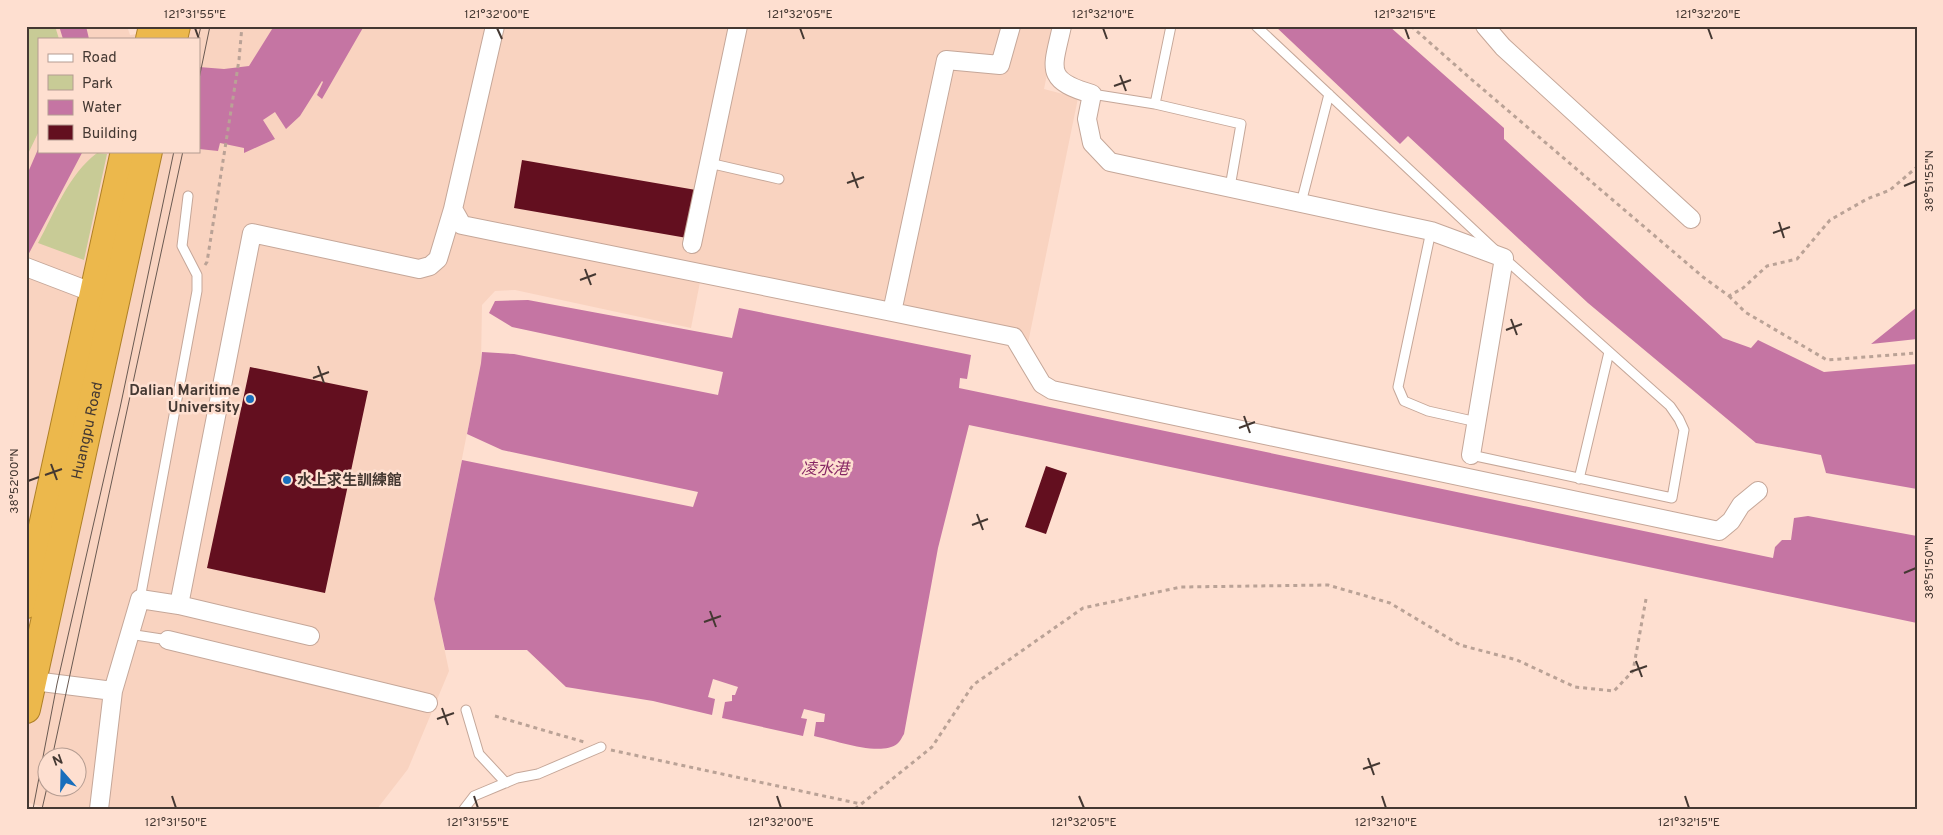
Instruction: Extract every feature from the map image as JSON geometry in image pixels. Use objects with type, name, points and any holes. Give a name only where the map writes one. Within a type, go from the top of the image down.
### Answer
[{"type":"highway","name":"Huangpu Road","points":[[26,604],[30,575],[94,293],[140,152]]},
{"type":"highway","name":"Huangpu Road","points":[[26,709],[29,680],[140,152]]},
{"type":"street","points":[[179,605],[252,233],[419,269],[430,266],[438,259],[453,209],[494,26]]},
{"type":"street","points":[[692,244],[738,26]]},
{"type":"street","points":[[892,312],[946,60],[1000,65],[1011,26]]},
{"type":"street","points":[[1062,26],[1054,65],[1056,76],[1070,88],[1092,94],[1087,119],[1092,142],[1110,162],[1431,231],[1504,258],[1471,455]]},
{"type":"street","points":[[1485,26],[1503,47],[1691,219]]},
{"type":"street","points":[[453,209],[462,225],[1014,337],[1042,384],[1052,390],[1720,531],[1731,520],[1741,505],[1758,491]]},
{"type":"street","points":[[31,269],[94,293]]},
{"type":"street","points":[[99,809],[113,691],[128,634],[140,599],[179,605],[310,636]]},
{"type":"street","points":[[168,640],[428,703]]},
{"type":"street","points":[[29,680],[113,691]]},
{"type":"lane","points":[[1155,104],[1171,26]]},
{"type":"lane","points":[[1256,26],[1504,258],[1670,406],[1680,419],[1684,430],[1672,498],[1471,455]]},
{"type":"lane","points":[[1092,94],[1155,104],[1241,124],[1230,188]]},
{"type":"lane","points":[[1301,203],[1329,94]]},
{"type":"lane","points":[[709,163],[780,179]]},
{"type":"lane","points":[[140,599],[197,291],[197,275],[182,246],[188,196]]},
{"type":"lane","points":[[1431,231],[1398,387],[1404,401],[1428,411],[1477,422]]},
{"type":"lane","points":[[1579,478],[1609,352]]},
{"type":"lane","points":[[128,634],[168,640]]},
{"type":"lane","points":[[466,710],[479,754],[506,782]]},
{"type":"lane","points":[[464,809],[474,796],[516,778],[538,774],[601,747]]},
{"type":"path","points":[[197,275],[207,262],[239,60],[242,26]]},
{"type":"path","points":[[1411,26],[1746,312],[1827,360],[1917,353]]},
{"type":"path","points":[[1729,296],[1743,288],[1767,266],[1797,259],[1830,220],[1867,199],[1890,190],[1917,167]]},
{"type":"path","points":[[855,809],[932,747],[973,685],[1083,608],[1181,587],[1328,585],[1390,603],[1460,645],[1517,660],[1575,687],[1614,691],[1633,671],[1646,599]]},
{"type":"path","points":[[495,716],[601,747],[860,804]]},
{"type":"shaded area","name":"Dalian Maritime University","points":[[26,26],[127,26],[130,35],[199,26],[1057,26],[1044,89],[1078,98],[1027,348],[700,282],[691,328],[515,290],[495,291],[482,305],[481,363],[434,599],[449,671],[408,769],[377,809],[50,809],[26,802]]},
{"type":"green space","points":[[26,26],[55,26],[59,38],[38,38],[38,133],[26,158]]},
{"type":"green space","points":[[97,153],[107,154],[84,260],[38,243],[70,183]]},
{"type":"water","points":[[59,26],[86,26],[89,38],[63,38]]},
{"type":"water","points":[[274,26],[364,26],[322,99],[317,95],[322,81],[300,116],[286,129],[275,112],[263,120],[275,139],[244,153],[244,148],[220,143],[218,151],[200,149],[200,67],[224,69],[249,66]]},
{"type":"water","points":[[1275,26],[1389,26],[1504,128],[1504,139],[1723,338],[1751,348],[1758,340],[1824,372],[1917,364],[1917,489],[1826,473],[1821,455],[1756,443],[1588,303],[1408,136],[1400,144]]},
{"type":"water","points":[[38,149],[38,152],[82,152],[26,259],[26,177]]},
{"type":"water","name":"凌水港","points":[[528,300],[732,338],[739,308],[971,355],[967,379],[960,378],[959,388],[1773,558],[1775,547],[1782,540],[1791,540],[1794,518],[1808,516],[1917,536],[1917,623],[969,425],[938,548],[904,734],[897,744],[889,748],[869,748],[814,736],[816,722],[824,722],[825,714],[804,709],[801,718],[807,719],[803,736],[722,718],[725,702],[732,701],[732,695],[735,695],[738,687],[713,679],[708,697],[715,699],[712,715],[653,701],[566,687],[527,650],[445,650],[434,599],[462,460],[693,507],[698,492],[502,450],[467,434],[482,352],[514,354],[718,395],[723,372],[512,327],[489,313],[495,301]]},
{"type":"water","points":[[1917,307],[1917,339],[1871,344]]},
{"type":"building","points":[[522,160],[696,190],[687,238],[514,208]]},
{"type":"building","name":"水上求生訓練館","points":[[250,367],[368,391],[325,593],[207,568]]},
{"type":"building","points":[[1046,466],[1067,473],[1046,534],[1025,527]]},
{"type":"tram line","points":[[198,38],[201,26]]},
{"type":"tram line","points":[[200,74],[210,26]]},
{"type":"tram line","points":[[33,809],[57,684],[120,408],[174,152]]},
{"type":"tram line","points":[[54,748],[183,152]]},
{"type":"tram line","points":[[42,809],[45,798]]},
{"type":"place","name":"Dalian Maritime University","points":[[250,399]]},
{"type":"place","name":"水上求生訓練館","points":[[287,480]]}]
